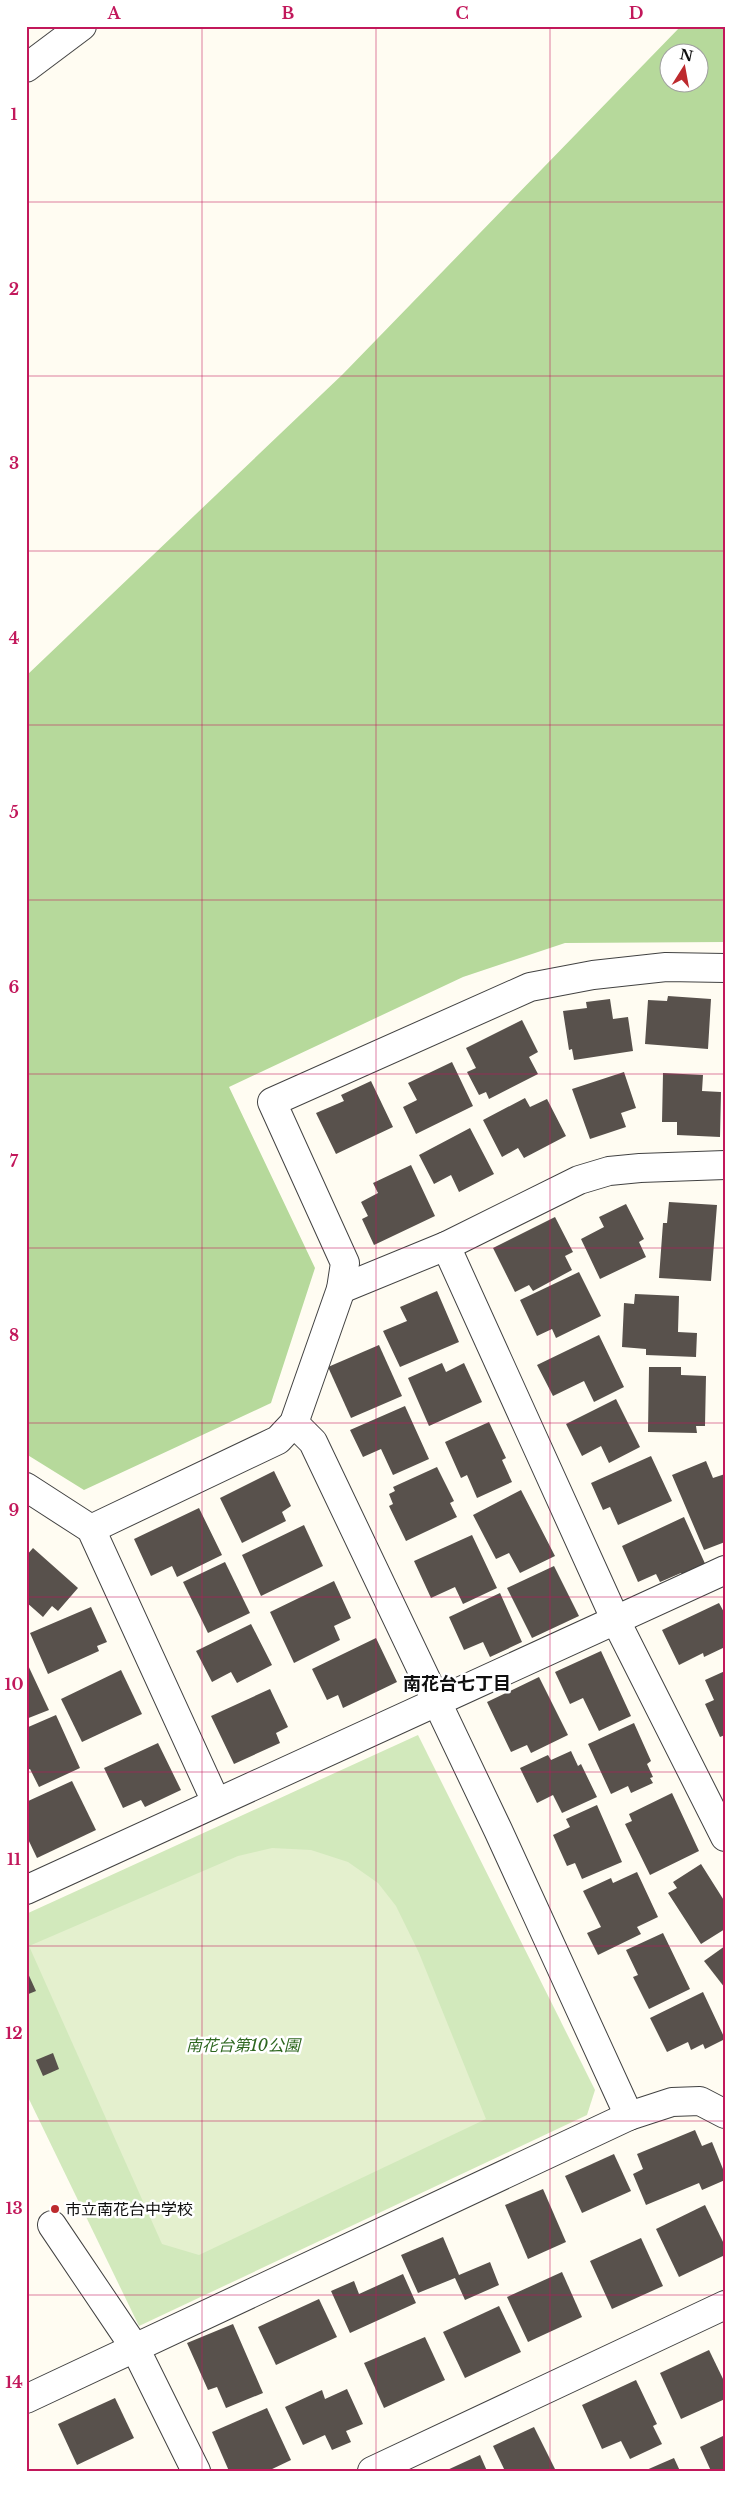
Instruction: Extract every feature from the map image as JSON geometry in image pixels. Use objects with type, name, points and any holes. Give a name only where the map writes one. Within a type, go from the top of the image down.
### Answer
[{"type":"street","points":[[26,68],[82,26]]},
{"type":"street","points":[[91,1529],[278,1440],[294,1423],[341,1289],[345,1263],[272,1102],[530,988],[593,975],[666,967],[725,968]]},
{"type":"street","points":[[341,1289],[446,1246],[587,1177],[610,1171],[640,1168],[725,1165]]},
{"type":"street","points":[[446,1246],[616,1621],[725,1837]]},
{"type":"street","points":[[294,1423],[313,1442],[438,1700],[629,2116]]},
{"type":"street","points":[[26,1487],[91,1529],[216,1802]]},
{"type":"street","points":[[26,1890],[725,1570]]},
{"type":"street","points":[[26,2399],[629,2116],[672,2102],[700,2102],[725,2114]]},
{"type":"street","points":[[52,2225],[136,2348],[196,2471]]},
{"type":"street","points":[[372,2471],[725,2305]]},
{"type":"green space","points":[[681,26],[725,26],[725,942],[565,943],[463,977],[229,1087],[315,1268],[271,1403],[84,1490],[26,1454],[26,676],[343,374],[658,50],[658,92],[708,92],[708,42],[665,42]]},
{"type":"green space","name":"南花台第10公園","points":[[418,1735],[595,2090],[587,2115],[139,2326],[26,2093],[26,1914]]},
{"type":"green space","points":[[272,1848],[311,1850],[348,1862],[378,1883],[396,1906],[419,1953],[486,2119],[199,2255],[162,2244],[29,1946],[238,1856]]},
{"type":"building","points":[[668,996],[711,999],[708,1049],[645,1044],[648,1000],[667,1001]]},
{"type":"building","points":[[610,999],[613,1019],[628,1017],[633,1051],[574,1060],[572,1049],[569,1050],[563,1011],[587,1008],[586,1002]]},
{"type":"building","points":[[522,1020],[538,1052],[529,1057],[538,1074],[489,1099],[486,1092],[479,1095],[467,1072],[476,1068],[466,1048]]},
{"type":"building","points":[[452,1062],[473,1106],[416,1134],[403,1107],[417,1100],[408,1083]]},
{"type":"building","points":[[624,1072],[636,1108],[621,1113],[626,1127],[590,1139],[572,1089]]},
{"type":"building","points":[[663,1073],[703,1075],[702,1091],[721,1092],[720,1137],[677,1135],[677,1122],[662,1122]]},
{"type":"building","points":[[371,1081],[393,1127],[336,1154],[316,1113],[344,1101],[341,1095]]},
{"type":"building","points":[[525,1098],[530,1107],[547,1099],[566,1136],[524,1158],[518,1148],[502,1157],[483,1120]]},
{"type":"building","points":[[470,1128],[494,1174],[459,1192],[451,1175],[434,1184],[419,1155]]},
{"type":"building","points":[[411,1165],[435,1216],[374,1245],[362,1219],[368,1216],[361,1202],[378,1193],[373,1183]]},
{"type":"building","points":[[669,1202],[717,1205],[711,1281],[659,1278],[663,1223],[667,1223]]},
{"type":"building","points":[[626,1204],[644,1239],[639,1242],[646,1257],[600,1279],[581,1239],[604,1227],[599,1217]]},
{"type":"building","points":[[555,1217],[573,1252],[565,1256],[572,1270],[533,1291],[529,1285],[515,1292],[493,1248]]},
{"type":"building","points":[[579,1272],[601,1316],[556,1338],[552,1329],[537,1336],[520,1300]]},
{"type":"building","points":[[437,1291],[459,1342],[400,1367],[383,1331],[407,1321],[400,1307]]},
{"type":"building","points":[[635,1294],[679,1296],[678,1332],[697,1333],[696,1357],[646,1355],[646,1349],[622,1347],[624,1303],[634,1304]]},
{"type":"building","points":[[599,1335],[624,1387],[594,1402],[584,1381],[553,1396],[537,1365]]},
{"type":"building","points":[[379,1345],[402,1396],[351,1418],[328,1367]]},
{"type":"building","points":[[442,1363],[446,1372],[464,1363],[482,1402],[429,1426],[408,1378]]},
{"type":"building","points":[[649,1367],[681,1367],[681,1375],[706,1376],[705,1426],[696,1426],[697,1433],[648,1432]]},
{"type":"building","points":[[616,1399],[640,1447],[609,1463],[601,1446],[582,1456],[566,1424]]},
{"type":"building","points":[[405,1406],[429,1459],[393,1475],[381,1449],[363,1457],[350,1430]]},
{"type":"building","points":[[489,1422],[506,1458],[502,1460],[512,1482],[477,1498],[467,1475],[461,1478],[445,1442]]},
{"type":"building","points":[[651,1456],[672,1501],[618,1525],[610,1507],[603,1510],[591,1483]]},
{"type":"building","points":[[706,1461],[713,1478],[725,1474],[725,1542],[704,1550],[672,1475]]},
{"type":"building","points":[[437,1467],[454,1501],[450,1503],[457,1517],[406,1541],[389,1506],[393,1504],[389,1494],[395,1491],[393,1487]]},
{"type":"building","points":[[274,1471],[291,1506],[282,1512],[286,1521],[242,1543],[220,1498]]},
{"type":"building","points":[[521,1490],[555,1556],[520,1573],[509,1553],[496,1559],[473,1515]]},
{"type":"building","points":[[199,1508],[222,1555],[177,1577],[172,1566],[151,1576],[134,1539]]},
{"type":"building","points":[[684,1517],[707,1568],[684,1578],[681,1573],[660,1582],[656,1574],[638,1582],[622,1546]]},
{"type":"building","points":[[304,1525],[323,1566],[261,1596],[242,1555]]},
{"type":"building","points":[[472,1535],[497,1588],[463,1604],[455,1587],[431,1598],[414,1561]]},
{"type":"building","points":[[33,1548],[78,1588],[58,1611],[52,1606],[43,1617],[26,1602],[26,1556]]},
{"type":"building","points":[[225,1562],[250,1613],[208,1633],[183,1582]]},
{"type":"building","points":[[554,1566],[579,1616],[532,1638],[507,1588]]},
{"type":"building","points":[[334,1581],[351,1618],[334,1626],[340,1640],[294,1663],[270,1612]]},
{"type":"building","points":[[500,1593],[522,1642],[490,1657],[483,1642],[464,1650],[449,1617]]},
{"type":"building","points":[[719,1603],[725,1614],[725,1647],[704,1657],[703,1653],[679,1665],[662,1630]]},
{"type":"building","points":[[91,1607],[107,1642],[97,1646],[99,1651],[48,1674],[30,1633]]},
{"type":"building","points":[[251,1624],[272,1665],[237,1683],[231,1672],[212,1682],[196,1651]]},
{"type":"building","points":[[376,1638],[397,1682],[343,1708],[338,1695],[327,1700],[312,1669]]},
{"type":"building","points":[[601,1651],[631,1716],[599,1731],[583,1698],[570,1704],[555,1672]]},
{"type":"building","points":[[26,1661],[49,1710],[26,1719]]},
{"type":"building","points":[[121,1670],[142,1714],[82,1742],[61,1699]]},
{"type":"building","points":[[725,1671],[725,1735],[720,1737],[705,1704],[714,1700],[705,1680]]},
{"type":"building","points":[[539,1677],[568,1735],[531,1753],[527,1745],[511,1752],[487,1702]]},
{"type":"building","points":[[270,1689],[288,1727],[276,1733],[280,1743],[234,1764],[211,1716]]},
{"type":"building","points":[[56,1715],[80,1768],[39,1787],[30,1769],[26,1770],[26,1728]]},
{"type":"building","points":[[634,1723],[651,1761],[647,1764],[653,1777],[650,1778],[653,1783],[631,1793],[628,1786],[611,1794],[588,1744]]},
{"type":"building","points":[[158,1743],[181,1790],[145,1807],[141,1800],[123,1808],[104,1768]]},
{"type":"building","points":[[571,1751],[578,1766],[581,1764],[597,1797],[562,1813],[553,1795],[537,1803],[520,1768],[548,1755],[551,1760]]},
{"type":"building","points":[[72,1781],[96,1830],[37,1858],[26,1835],[26,1802]]},
{"type":"building","points":[[672,1793],[699,1851],[650,1875],[625,1824],[632,1821],[629,1814]]},
{"type":"building","points":[[597,1805],[622,1862],[582,1879],[575,1863],[567,1866],[553,1835],[570,1827],[566,1819]]},
{"type":"building","points":[[701,1864],[725,1902],[725,1929],[701,1944],[668,1893],[677,1888],[673,1882]]},
{"type":"building","points":[[637,1872],[658,1917],[637,1927],[641,1934],[598,1955],[587,1933],[601,1927],[583,1891],[611,1878],[613,1883]]},
{"type":"building","points":[[663,1933],[690,1989],[649,2009],[633,1977],[638,1975],[626,1950]]},
{"type":"building","points":[[725,1946],[725,1988],[704,1961]]},
{"type":"building","points":[[26,1969],[36,1991],[26,1995]]},
{"type":"building","points":[[703,1992],[725,2039],[705,2049],[703,2044],[691,2050],[688,2042],[667,2052],[650,2018]]},
{"type":"building","points":[[53,2053],[59,2069],[43,2076],[36,2060]]},
{"type":"building","points":[[695,2130],[702,2146],[712,2142],[725,2174],[725,2180],[702,2190],[699,2183],[646,2205],[633,2174],[643,2169],[637,2154]]},
{"type":"building","points":[[614,2154],[631,2191],[582,2213],[565,2176]]},
{"type":"building","points":[[543,2189],[566,2242],[528,2259],[505,2205]]},
{"type":"building","points":[[705,2205],[725,2246],[725,2255],[679,2277],[656,2229]]},
{"type":"building","points":[[443,2237],[459,2275],[490,2262],[499,2285],[465,2300],[455,2278],[418,2293],[401,2255]]},
{"type":"building","points":[[641,2238],[663,2286],[612,2309],[590,2261]]},
{"type":"building","points":[[562,2272],[582,2317],[528,2342],[507,2297]]},
{"type":"building","points":[[403,2274],[416,2303],[350,2333],[331,2291],[354,2281],[359,2294]]},
{"type":"building","points":[[319,2299],[337,2337],[276,2365],[258,2327]]},
{"type":"building","points":[[499,2306],[521,2352],[465,2378],[443,2332]]},
{"type":"building","points":[[233,2324],[263,2393],[226,2408],[217,2387],[208,2390],[187,2343]]},
{"type":"building","points":[[425,2337],[445,2380],[384,2408],[364,2363]]},
{"type":"building","points":[[709,2350],[725,2383],[725,2399],[681,2419],[660,2373]]},
{"type":"building","points":[[636,2380],[657,2424],[653,2426],[662,2444],[630,2459],[621,2441],[602,2449],[582,2405]]},
{"type":"building","points":[[347,2389],[363,2424],[346,2431],[351,2442],[332,2450],[325,2435],[303,2445],[285,2407],[322,2390],[325,2399]]},
{"type":"building","points":[[115,2398],[134,2438],[77,2465],[58,2424]]},
{"type":"building","points":[[267,2408],[291,2460],[268,2471],[229,2471],[212,2432]]},
{"type":"building","points":[[534,2427],[556,2471],[505,2471],[493,2446]]},
{"type":"building","points":[[725,2435],[725,2471],[711,2471],[700,2447]]},
{"type":"building","points":[[480,2455],[487,2471],[445,2471]]},
{"type":"building","points":[[674,2458],[680,2471],[644,2471]]},
{"type":"place","name":"市立南花台中学校","points":[[55,2209]]},
{"type":"district","name":"南花台七丁目","points":[[457,1684]]}]
